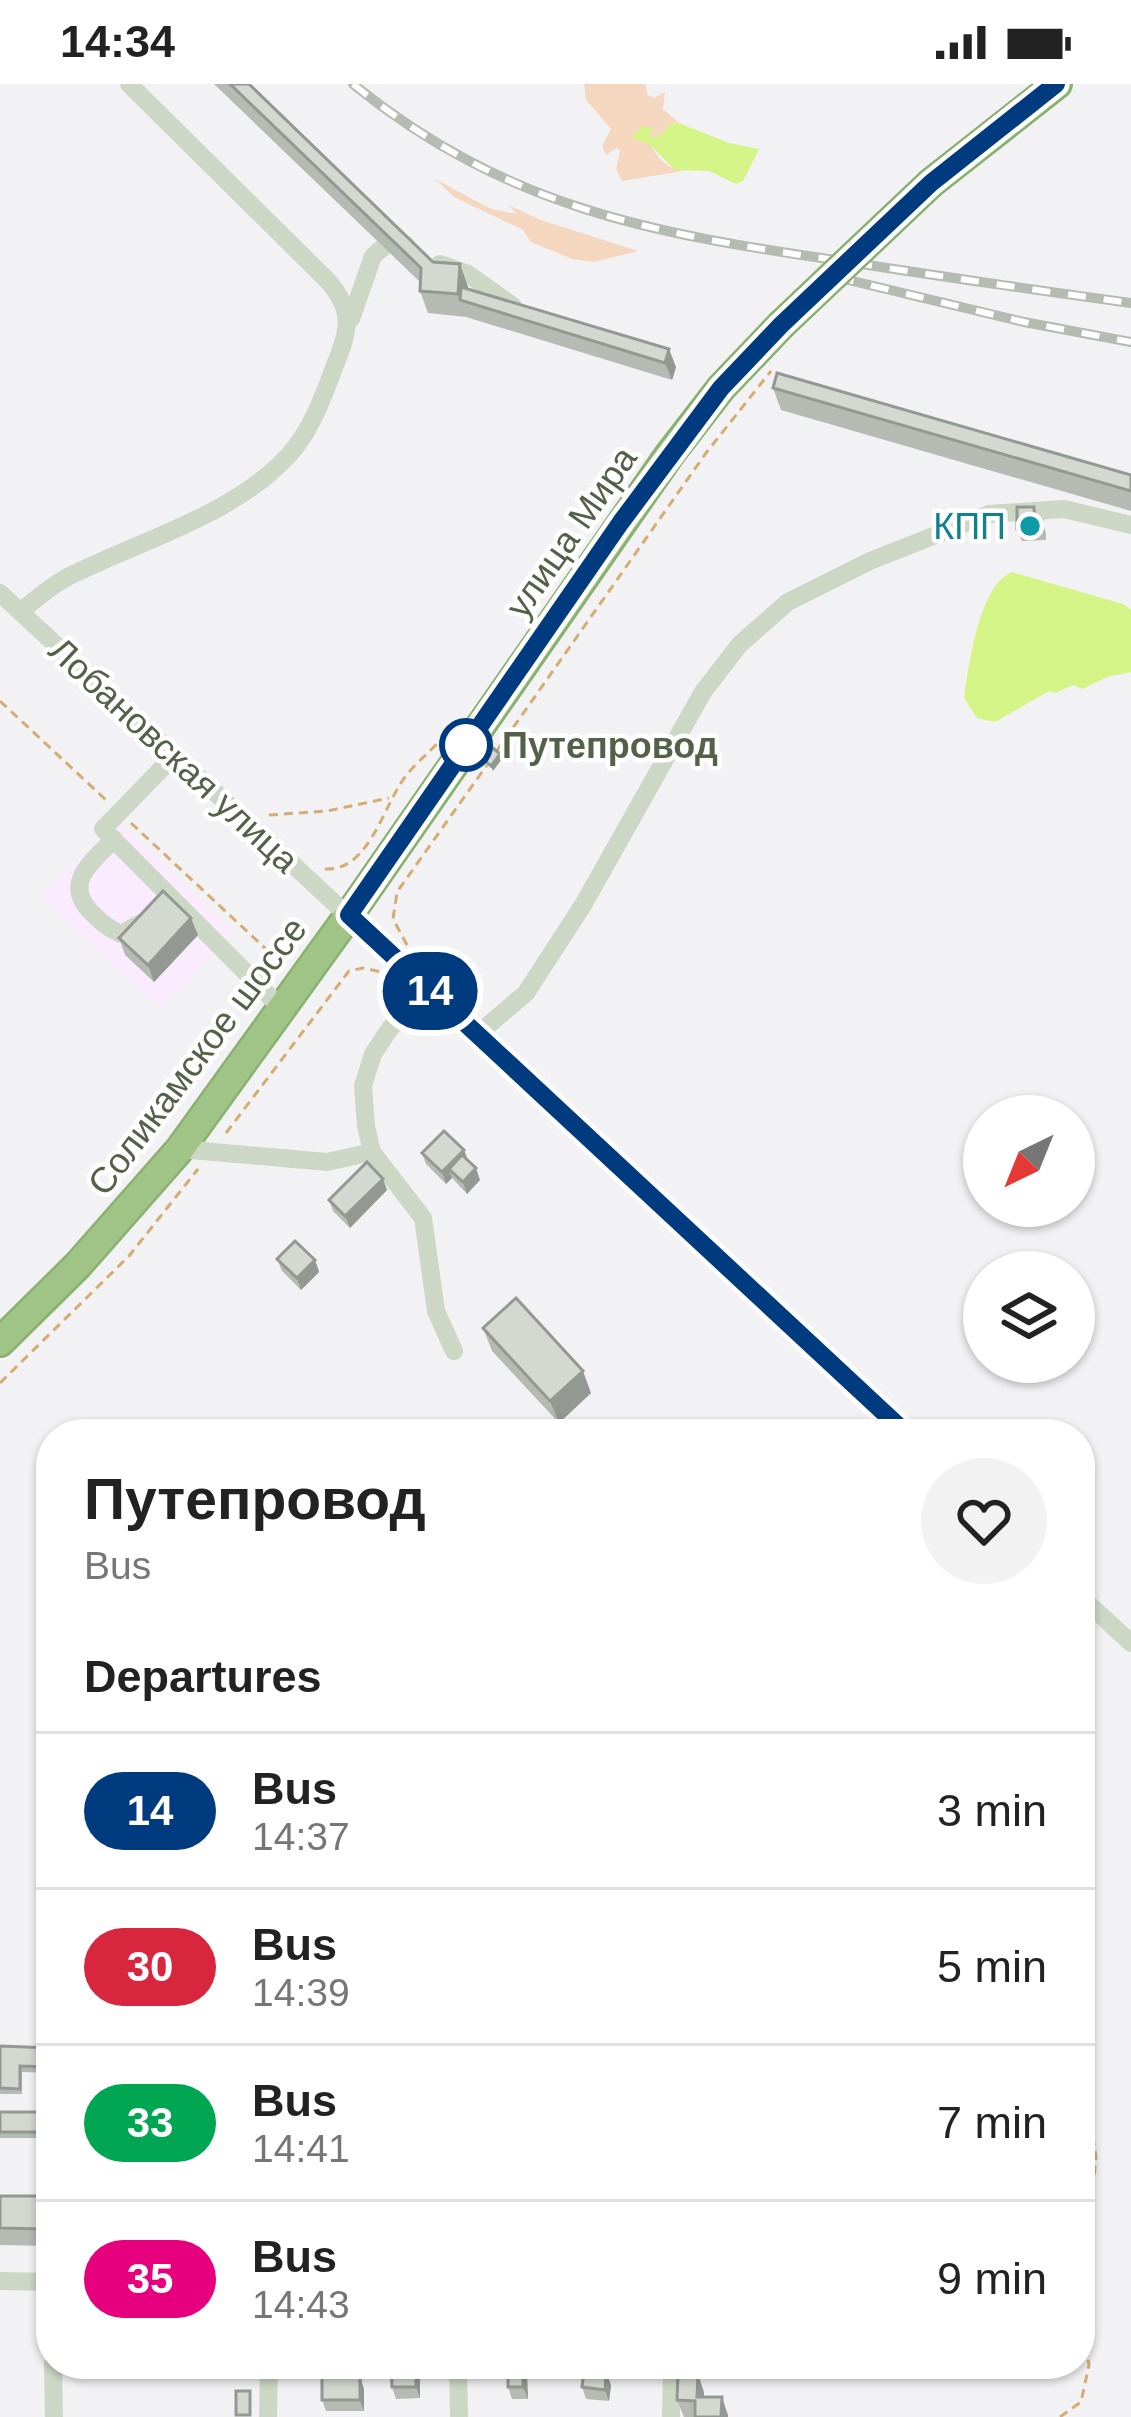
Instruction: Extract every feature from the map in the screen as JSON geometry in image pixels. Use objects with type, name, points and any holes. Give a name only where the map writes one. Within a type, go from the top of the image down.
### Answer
[{"type":"highway","name":"улица Мира","points":[[349,915],[658,471],[721,388],[931,183],[1057,84]]},
{"type":"highway","name":"Соликамское шоссе","points":[[0,1342],[78,1265],[180,1149],[349,915]]},
{"type":"street","points":[[129,84],[319,270],[341,298],[350,324]]},
{"type":"street","points":[[20,612],[59,582],[205,513],[288,456],[311,424],[374,256],[393,243],[468,274],[513,306]]},
{"type":"street","points":[[478,1034],[526,993],[583,905],[704,692],[740,644],[788,602],[870,561],[989,514],[1064,508],[1131,525]]},
{"type":"street","name":"Лобановская улица","points":[[0,593],[891,1419]]},
{"type":"street","points":[[174,756],[103,829],[281,1008]]},
{"type":"street","points":[[114,839],[81,872],[76,889],[107,928],[121,934],[141,926],[169,896]]},
{"type":"street","points":[[429,990],[391,1027],[373,1054],[363,1086],[372,1152],[423,1218],[436,1311],[454,1352]]},
{"type":"street","points":[[180,1149],[327,1162],[372,1152]]},
{"type":"street","points":[[1095,1609],[1131,1643]]},
{"type":"street","points":[[0,2281],[36,2282]]},
{"type":"street","points":[[53,2379],[54,2417]]},
{"type":"street","points":[[268,2417],[269,2379]]},
{"type":"street","points":[[458,2379],[458,2417]]},
{"type":"street","points":[[671,2417],[672,2379]]},
{"type":"path","points":[[408,946],[393,919],[397,892],[706,453],[772,369]]},
{"type":"path","points":[[0,700],[300,982]]},
{"type":"path","points":[[320,868],[336,869],[349,863],[385,816],[409,772]]},
{"type":"path","points":[[274,830],[260,816],[335,810],[391,798]]},
{"type":"path","points":[[349,971],[363,968],[383,973]]},
{"type":"path","points":[[1095,1634],[1107,1621]]},
{"type":"path","points":[[1060,2417],[1081,2402],[1086,2379]]},
{"type":"shaded area","points":[[584,84],[645,84],[654,98],[665,92],[663,109],[679,123],[652,138],[653,129],[648,127],[649,135],[662,161],[683,171],[622,181],[616,169],[620,151],[617,148],[606,155],[602,146],[611,129],[586,100]]},
{"type":"shaded area","points":[[679,123],[759,149],[743,181],[736,184],[709,171],[675,170],[649,144],[631,138],[642,126],[654,128],[649,133],[652,138]]},
{"type":"shaded area","points":[[435,179],[491,209],[517,214],[508,205],[638,251],[594,262],[572,259],[531,242],[523,230],[454,197]]},
{"type":"shaded area","points":[[1012,572],[1131,610],[1131,672],[1083,689],[1073,685],[1049,691],[995,722],[977,718],[964,698],[973,647],[991,593]]},
{"type":"shaded area","points":[[119,822],[234,932],[161,1009],[40,896]]},
{"type":"building","points":[[230,84],[249,84],[433,262],[460,264],[458,294],[420,291],[421,268]]},
{"type":"building","points":[[461,287],[669,349],[665,363],[460,300]]},
{"type":"building","points":[[777,373],[1131,475],[1131,491],[773,388]]},
{"type":"building","points":[[1017,507],[1034,507],[1035,522],[1042,521],[1042,529],[1017,529]]},
{"type":"building","points":[[493,748],[500,754],[491,766],[484,760]]},
{"type":"building","points":[[163,891],[191,918],[148,965],[119,938]]},
{"type":"building","points":[[444,1131],[464,1150],[442,1172],[422,1153]]},
{"type":"building","points":[[462,1155],[476,1168],[463,1182],[449,1169]]},
{"type":"building","points":[[367,1162],[383,1179],[345,1216],[329,1200]]},
{"type":"building","points":[[295,1241],[315,1260],[297,1278],[277,1259]]},
{"type":"building","points":[[516,1298],[583,1371],[550,1401],[483,1328]]},
{"type":"building","points":[[0,2046],[36,2047],[36,2067],[20,2066],[20,2089],[0,2088]]},
{"type":"building","points":[[0,2112],[36,2112],[36,2132],[0,2132]]},
{"type":"building","points":[[0,2196],[36,2196],[36,2229],[0,2228]]},
{"type":"building","points":[[322,2379],[360,2379],[360,2400],[322,2400]]},
{"type":"building","points":[[392,2379],[416,2379],[416,2387],[392,2387]]},
{"type":"building","points":[[508,2379],[523,2379],[523,2387],[508,2387]]},
{"type":"building","points":[[583,2379],[606,2379],[605,2390],[582,2387]]},
{"type":"building","points":[[678,2379],[698,2379],[697,2397],[722,2397],[721,2417],[695,2417],[695,2401],[677,2400]]},
{"type":"building","points":[[236,2391],[250,2391],[250,2415],[236,2415]]},
{"type":"railway","points":[[353,84],[410,126],[468,160],[584,209],[773,251],[1131,303]]},
{"type":"railway","points":[[836,277],[1131,342]]},
{"type":"bus line","name":"14","points":[[891,1419],[349,915],[621,522],[721,388],[931,183],[1056,84]]},
{"type":"place","name":"КПП","points":[[1030,526]]},
{"type":"place","name":"Путепровод","points":[[466,745]]}]
